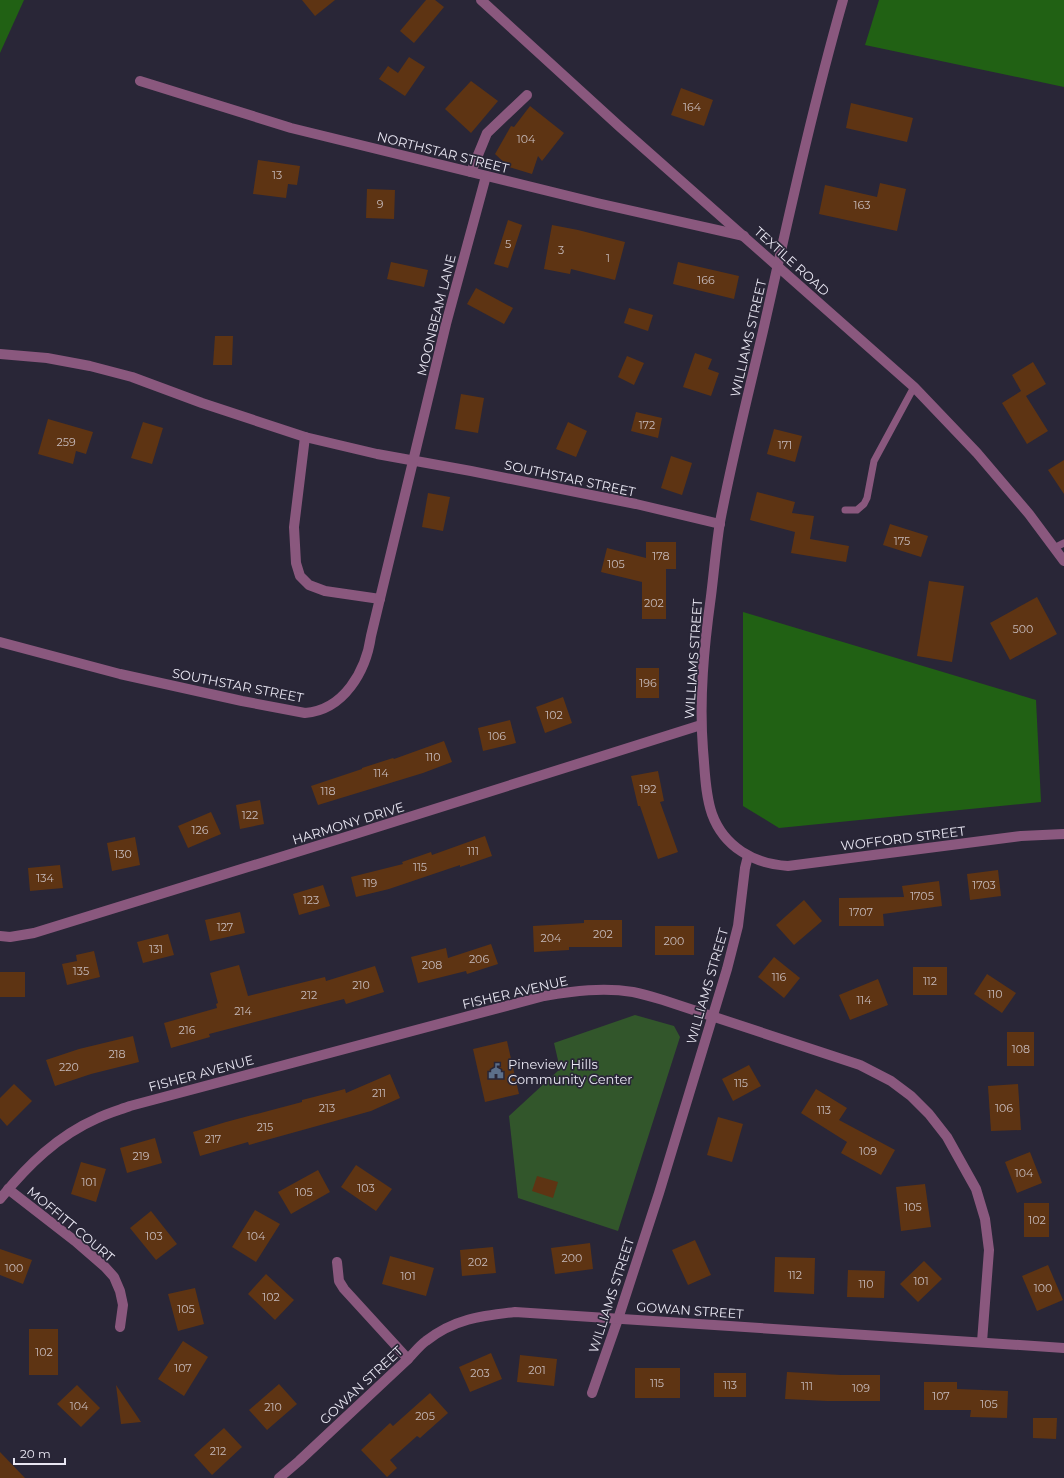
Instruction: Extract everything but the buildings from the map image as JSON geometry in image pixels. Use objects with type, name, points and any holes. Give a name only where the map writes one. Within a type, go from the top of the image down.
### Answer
[{"type":"street","name":"TEXTILE ROAD","points":[[481,0],[620,127],[914,387],[977,453],[1029,514],[1064,561]]},
{"type":"street","name":"WILLIAMS STREET","points":[[592,1393],[659,1193],[727,969],[738,926],[745,868],[748,856],[731,844],[720,830],[712,815],[705,779],[701,725],[704,647],[720,524],[734,454],[804,150],[843,0]]},
{"type":"street","name":"NORTHSTAR STREET","points":[[140,81],[291,128],[605,205],[744,236]]},
{"type":"street","points":[[471,172],[488,132],[527,95]]},
{"type":"street","name":"MOONBEAM LANE","points":[[414,460],[446,324],[486,176]]},
{"type":"street","name":"SOUTHSTAR STREET","points":[[0,354],[47,358],[90,366],[132,377],[202,403],[305,437],[377,454],[636,504],[720,524]]},
{"type":"street","points":[[305,437],[294,527],[296,563],[300,576],[309,585],[326,591],[380,599]]},
{"type":"street","name":"SOUTHSTAR STREET","points":[[0,642],[120,674],[242,701],[305,713],[313,712],[328,706],[344,695],[361,672],[370,648],[380,599],[414,460]]},
{"type":"street","name":"HARMONY DRIVE","points":[[0,936],[10,937],[34,933],[352,836],[701,725]]},
{"type":"street","name":"WOFFORD STREET","points":[[748,856],[764,863],[788,866],[1021,836],[1064,834]]},
{"type":"street","name":"FISHER AVENUE","points":[[0,1199],[18,1177],[41,1154],[68,1133],[104,1115],[137,1104],[544,996],[574,991],[604,989],[634,992],[663,1000],[860,1065],[890,1081],[911,1096],[929,1114],[947,1137],[976,1189],[985,1219],[989,1250],[982,1342]]},
{"type":"street","name":"MOFFITT COURT","points":[[8,1189],[75,1241],[105,1267],[114,1277],[120,1291],[123,1305],[120,1327]]},
{"type":"street","points":[[337,1262],[339,1281],[344,1289],[408,1359]]},
{"type":"street","name":"GOWAN STREET","points":[[279,1478],[425,1342],[444,1329],[466,1319],[488,1315],[515,1312],[1064,1348]]},
{"type":"lane","points":[[844,510],[857,510],[864,504],[867,498],[874,461],[914,387]]},
{"type":"lane","points":[[1054,548],[1064,543]]},
{"type":"green space","points":[[0,0],[24,0],[0,53]]},
{"type":"green space","points":[[879,0],[1064,0],[1064,87],[865,45]]},
{"type":"green space","points":[[743,612],[1036,700],[1041,802],[779,828],[743,806]]},
{"type":"green space","points":[[635,1015],[674,1026],[680,1037],[618,1231],[518,1198],[509,1116],[560,1069],[554,1043]]},
{"type":"place","name":"Pineview Hills Community Center","points":[[496,1071]]}]
